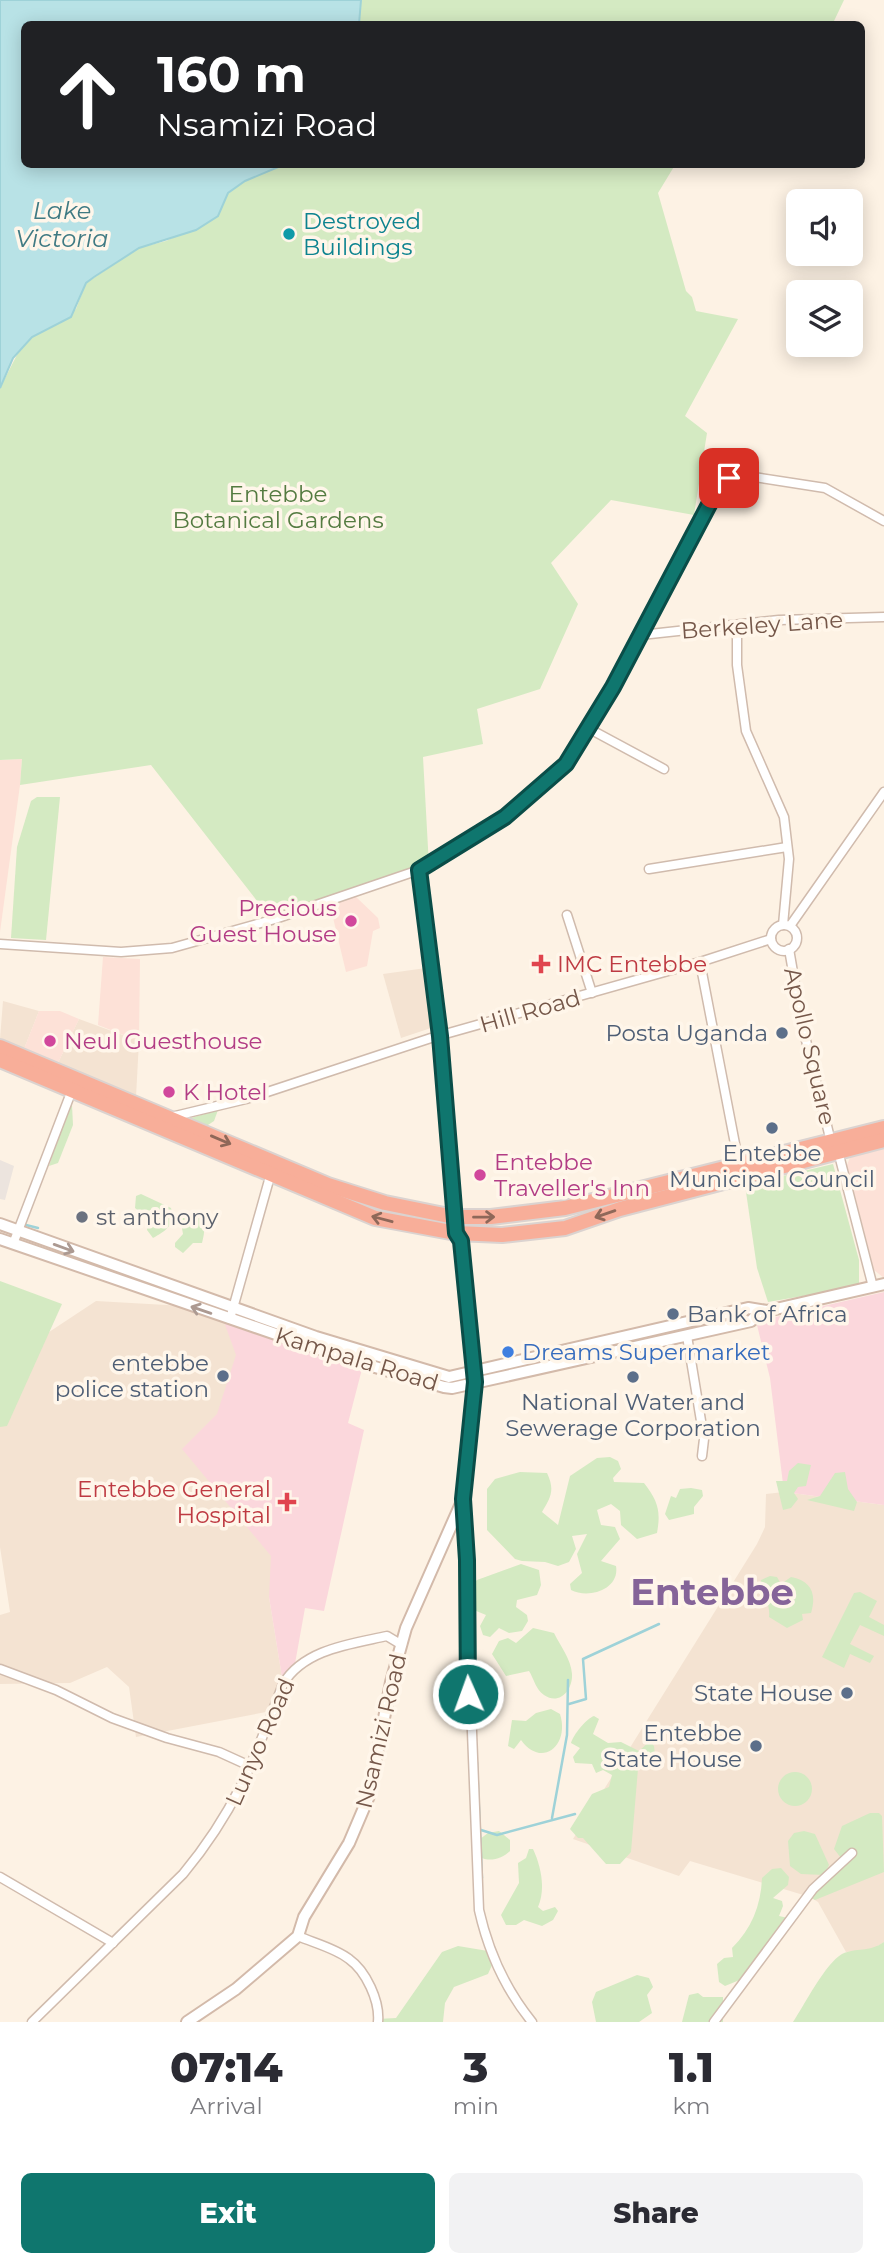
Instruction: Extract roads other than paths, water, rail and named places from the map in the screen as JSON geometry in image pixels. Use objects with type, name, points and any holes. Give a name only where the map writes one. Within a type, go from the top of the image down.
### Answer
[{"type":"highway","points":[[0,1047],[328,1185],[385,1203],[454,1217],[491,1217],[565,1208],[734,1167],[835,1146],[884,1139]]},
{"type":"highway","points":[[0,1060],[376,1217],[456,1233],[502,1235],[565,1228],[620,1209],[835,1146],[884,1128]]},
{"type":"main road","name":"Nsamizi Road","points":[[187,2022],[236,1989],[298,1937],[304,1917],[349,1843],[369,1796],[391,1682],[417,1598],[463,1499],[474,1378],[461,1241],[456,1233],[454,1217],[440,1036],[419,870]]},
{"type":"main road","name":"Kampala Road","points":[[0,1224],[234,1307],[353,1355],[444,1387],[748,1308],[760,1311],[878,1285]]},
{"type":"main road","name":"Kampala Road","points":[[0,1239],[230,1319],[353,1355]]},
{"type":"main road","name":"Kampala Road","points":[[474,1378],[687,1336],[751,1321],[760,1311]]},
{"type":"street","points":[[0,944],[152,952],[198,942],[275,919],[419,870],[472,840],[544,785],[566,764],[586,727],[613,687],[712,499],[724,482],[735,474],[825,488],[884,521]]},
{"type":"street","name":"Berkeley Lane","points":[[640,635],[737,625],[884,617]]},
{"type":"street","points":[[737,625],[737,665],[746,731],[784,817],[789,859],[787,925],[797,940],[789,950],[776,948],[771,939],[774,930],[787,925],[884,792]]},
{"type":"street","points":[[586,727],[664,769]]},
{"type":"street","points":[[649,869],[787,847]]},
{"type":"street","points":[[567,915],[592,993]]},
{"type":"street","name":"Hill Road","points":[[168,1117],[257,1095],[440,1036],[700,962],[771,939]]},
{"type":"street","name":"Apollo Square","points":[[789,950],[802,1024],[835,1146],[878,1285]]},
{"type":"street","points":[[700,962],[736,1149],[734,1167]]},
{"type":"street","points":[[13,1244],[72,1090]]},
{"type":"street","points":[[230,1319],[271,1173]]},
{"type":"street","points":[[687,1336],[704,1438],[702,1456]]},
{"type":"street","points":[[463,1499],[478,1910],[484,1935],[505,1981],[532,2022]]},
{"type":"street","name":"Lunyo Road","points":[[32,2022],[183,1874],[204,1849],[237,1798],[283,1684],[293,1668],[322,1653],[379,1637],[387,1636],[402,1645]]},
{"type":"street","points":[[0,1669],[55,1690],[113,1718],[167,1738],[219,1752],[251,1767]]},
{"type":"street","points":[[714,2022],[813,1889],[852,1853]]},
{"type":"street","points":[[0,1877],[113,1943]]},
{"type":"street","points":[[298,1937],[349,1958],[372,1991],[379,2013],[378,2022]]},
{"type":"water","name":"Lake Victoria","points":[[0,0],[361,0],[359,21],[21,21],[21,168],[276,168],[245,181],[228,193],[218,216],[196,230],[139,248],[86,283],[71,317],[32,337],[13,358],[0,388]]},
{"type":"waterway","points":[[26,1225],[38,1228]]},
{"type":"waterway","points":[[471,1605],[473,1541]]},
{"type":"waterway","points":[[569,1704],[586,1699],[583,1659],[659,1624]]},
{"type":"waterway","points":[[552,1818],[567,1735],[568,1680]]},
{"type":"waterway","points":[[477,1762],[482,1878]]},
{"type":"waterway","points":[[481,1830],[497,1835],[575,1814]]},
{"type":"place","name":"Destroyed Buildings","points":[[289,234]]},
{"type":"place","name":"Precious Guest House","points":[[351,921]]},
{"type":"place","name":"IMC Entebbe","points":[[541,964]]},
{"type":"place","name":"Posta Uganda","points":[[782,1033]]},
{"type":"place","name":"Neul Guesthouse","points":[[50,1041]]},
{"type":"place","name":"K Hotel","points":[[169,1092]]},
{"type":"place","name":"Entebbe Municipal Council","points":[[772,1128]]},
{"type":"place","name":"Entebbe Traveller's Inn","points":[[480,1175]]},
{"type":"place","name":"st anthony","points":[[82,1217]]},
{"type":"place","name":"Bank of Africa","points":[[673,1314]]},
{"type":"place","name":"Dreams Supermarket","points":[[508,1352]]},
{"type":"place","name":"entebbe police station","points":[[223,1376]]},
{"type":"place","name":"National Water and Sewerage Corporation","points":[[633,1377]]},
{"type":"place","name":"Entebbe General Hospital","points":[[287,1502]]},
{"type":"place","name":"State House","points":[[847,1693]]},
{"type":"place","name":"Entebbe State House","points":[[756,1746]]},
{"type":"district","name":"Entebbe","points":[[712,1592]]},
{"type":"park label","name":"Entebbe Botanical Gardens","points":[[278,507]]}]
